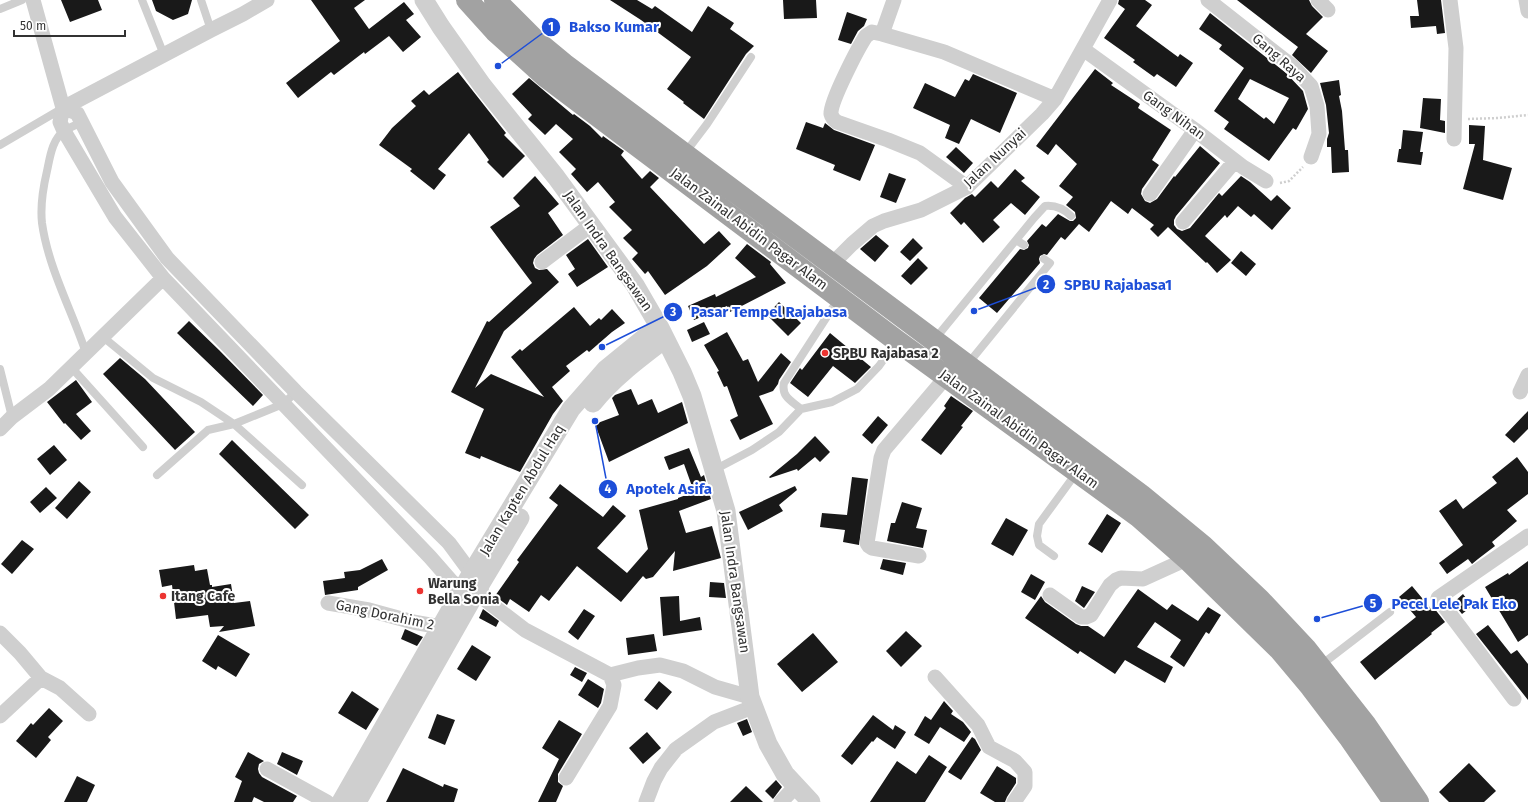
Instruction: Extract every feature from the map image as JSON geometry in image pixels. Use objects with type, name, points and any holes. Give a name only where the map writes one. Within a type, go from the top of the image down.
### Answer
[{"type":"highway","name":"Jalan Zainal Abidin Pagar Alam","points":[[467,0],[495,31],[546,77],[946,377],[1138,516],[1195,553],[1260,600],[1320,666],[1366,724],[1418,802]]},
{"type":"highway","name":"Jalan Zainal Abidin Pagar Alam","points":[[495,0],[534,40],[564,64],[1141,495],[1195,553],[1311,687],[1349,737],[1394,802]]},
{"type":"street","points":[[33,0],[63,108],[60,122],[64,131],[115,217],[163,278],[451,581],[474,589],[525,630],[610,675],[614,685],[610,706],[566,778]]},
{"type":"street","points":[[63,108],[244,14],[267,0]]},
{"type":"street","name":"Jalan Indra Bangsawan","points":[[424,0],[482,85],[556,177],[635,285],[663,334],[682,372],[692,396],[726,511],[752,702],[768,744],[785,774],[811,802]]},
{"type":"street","points":[[882,34],[894,0]]},
{"type":"street","name":"Jalan Nunyai","points":[[832,264],[873,226],[884,221],[921,210],[967,187],[1042,114],[1055,98],[1110,0]]},
{"type":"street","points":[[1450,0],[1456,48],[1454,139]]},
{"type":"street","points":[[1526,0],[1528,11]]},
{"type":"street","name":"Gang Raya","points":[[1214,2],[1292,66],[1311,86],[1317,106],[1319,134],[1311,157]]},
{"type":"street","points":[[967,187],[920,153],[837,122],[833,118],[831,114],[836,98],[866,36],[872,32],[882,34],[944,52],[1055,98]]},
{"type":"street","name":"Gang Nihan","points":[[1083,49],[1195,130],[1235,161],[1266,181]]},
{"type":"street","points":[[63,108],[77,113],[112,182],[168,258],[296,392],[449,543],[474,589]]},
{"type":"street","points":[[1150,194],[1195,130]]},
{"type":"street","points":[[1183,222],[1235,161]]},
{"type":"street","points":[[542,262],[591,225]]},
{"type":"street","points":[[0,428],[49,389],[163,278]]},
{"type":"street","name":"Jalan Kapten Abdul Haq","points":[[341,802],[387,736],[474,589],[571,409],[606,369],[644,338],[663,334]]},
{"type":"street","points":[[1520,392],[1528,375]]},
{"type":"street","points":[[919,556],[872,548],[867,542],[881,458],[884,450],[946,377]]},
{"type":"street","points":[[1514,699],[1438,598],[1528,536]]},
{"type":"street","points":[[1050,595],[1081,616],[1086,617],[1091,615],[1110,585],[1116,580],[1121,578],[1143,579],[1195,553]]},
{"type":"street","name":"Jalan Kapten Abdul Haq","points":[[357,802],[387,736],[441,627],[474,589]]},
{"type":"street","name":"Gang Dorahim 2","points":[[328,603],[368,610],[413,622],[441,627]]},
{"type":"street","points":[[0,633],[20,653],[41,678],[60,688],[89,714]]},
{"type":"street","points":[[610,675],[638,668],[660,665],[683,671],[715,687],[752,702]]},
{"type":"street","points":[[935,677],[978,725],[989,747],[1015,762],[1025,772],[1025,786],[1014,802]]},
{"type":"street","points":[[0,716],[41,678]]},
{"type":"street","points":[[646,802],[661,768],[676,749],[714,722],[752,702]]},
{"type":"street","points":[[267,769],[327,802]]},
{"type":"street","points":[[781,802],[796,786]]},
{"type":"lane","points":[[0,9],[22,0]]},
{"type":"lane","points":[[142,0],[164,55]]},
{"type":"lane","points":[[200,0],[211,30]]},
{"type":"lane","points":[[685,153],[707,124],[751,57]]},
{"type":"lane","points":[[0,145],[63,108]]},
{"type":"lane","points":[[82,122],[64,131],[51,150],[42,197],[42,222],[47,244],[59,280],[86,353]]},
{"type":"lane","points":[[934,341],[1045,206],[1052,206],[1067,212],[1071,216]]},
{"type":"lane","points":[[1016,240],[1024,245]]},
{"type":"lane","points":[[967,365],[1050,263],[1044,259]]},
{"type":"lane","points":[[801,409],[785,395],[783,390],[784,383],[840,297]]},
{"type":"lane","points":[[102,337],[153,378],[201,402],[234,424],[302,485]]},
{"type":"lane","points":[[714,470],[752,450],[779,432],[801,409],[832,402],[857,389],[879,366],[898,341]]},
{"type":"lane","points":[[72,367],[143,447]]},
{"type":"lane","points":[[0,369],[12,417]]},
{"type":"lane","points":[[157,475],[208,430],[234,424],[283,404],[296,392]]},
{"type":"lane","points":[[1054,556],[1039,545],[1036,536],[1039,524],[1077,471]]},
{"type":"lane","points":[[1320,666],[1390,612]]},
{"type":"path","points":[[1455,117],[1479,120],[1528,115]]},
{"type":"path","points":[[1266,181],[1277,183],[1289,182],[1311,157]]},
{"type":"building","points":[[61,0],[98,0],[102,10],[70,22]]},
{"type":"building","points":[[152,0],[192,0],[188,14],[173,20],[156,11]]},
{"type":"building","points":[[311,0],[365,0],[354,8],[369,29],[404,2],[414,14],[406,20],[421,37],[403,52],[389,36],[365,54],[364,52],[334,75],[331,72],[298,98],[286,83],[340,41]]},
{"type":"building","points":[[610,0],[637,0],[652,9],[655,6],[692,32],[708,6],[734,23],[730,29],[754,46],[746,54],[704,119],[667,89],[691,57],[641,20]]},
{"type":"building","points":[[783,0],[816,0],[817,18],[784,19]]},
{"type":"building","points":[[1119,0],[1145,0],[1152,5],[1136,26],[1178,57],[1180,54],[1193,63],[1176,87],[1157,74],[1154,77],[1133,62],[1135,60],[1104,38],[1125,9],[1118,4]]},
{"type":"building","points":[[1237,0],[1309,0],[1312,6],[1323,17],[1306,34],[1328,51],[1311,73],[1292,55],[1298,47]]},
{"type":"building","points":[[1417,0],[1441,0],[1445,33],[1437,34],[1436,26],[1411,28],[1410,16],[1419,16]]},
{"type":"building","points":[[847,12],[867,19],[864,26],[858,31],[851,44],[838,40]]},
{"type":"building","points":[[1210,13],[1286,73],[1303,91],[1308,109],[1296,130],[1293,128],[1269,161],[1224,129],[1229,122],[1214,111],[1244,68],[1219,49],[1222,45],[1199,29]],"holes":[[[1250,79],[1289,98],[1274,124],[1266,117],[1264,119],[1238,99]]]},
{"type":"building","points":[[1095,69],[1113,83],[1111,85],[1140,104],[1138,108],[1171,130],[1152,160],[1159,165],[1142,189],[1141,194],[1145,201],[1150,203],[1157,199],[1174,176],[1175,177],[1200,146],[1220,163],[1176,216],[1174,225],[1177,229],[1182,231],[1190,228],[1219,193],[1222,196],[1241,176],[1271,201],[1277,195],[1291,208],[1272,230],[1254,214],[1251,217],[1238,206],[1227,218],[1225,215],[1205,236],[1231,260],[1217,273],[1168,227],[1158,237],[1150,229],[1154,225],[1132,208],[1128,214],[1111,201],[1089,232],[1079,224],[1065,240],[1061,237],[1047,255],[1044,254],[1040,256],[1040,263],[997,313],[979,298],[1020,249],[1024,250],[1028,248],[1029,245],[1027,241],[1042,224],[1046,227],[1058,214],[1070,221],[1073,221],[1076,218],[1075,212],[1066,205],[1073,197],[1059,186],[1077,164],[1056,144],[1048,155],[1036,146]]},
{"type":"building","points":[[458,72],[506,133],[504,135],[525,156],[503,178],[487,162],[489,160],[469,133],[438,169],[446,175],[434,190],[410,171],[412,169],[379,145],[392,128],[416,106],[411,101],[424,90],[429,95]]},
{"type":"building","points":[[973,74],[1017,93],[1000,133],[971,119],[959,144],[945,138],[950,125],[913,108],[925,83],[955,97],[965,79],[969,81]]},
{"type":"building","points":[[529,78],[573,115],[574,114],[590,126],[602,138],[603,136],[624,151],[621,155],[642,179],[650,171],[659,178],[650,187],[704,244],[719,231],[731,244],[707,266],[665,295],[648,271],[645,274],[632,259],[638,253],[623,238],[632,230],[609,207],[615,202],[598,182],[587,192],[571,174],[576,169],[559,152],[573,139],[556,124],[545,135],[528,119],[532,115],[512,94]]},
{"type":"building","points":[[1339,80],[1341,95],[1339,96],[1342,111],[1345,150],[1348,150],[1349,172],[1332,173],[1331,147],[1327,147],[1329,133],[1326,105],[1320,83]]},
{"type":"building","points":[[1423,98],[1441,99],[1440,120],[1445,121],[1445,133],[1420,128]]},
{"type":"building","points":[[806,122],[823,128],[825,123],[834,130],[875,145],[860,181],[833,170],[835,165],[796,149]]},
{"type":"building","points":[[1469,125],[1485,126],[1483,160],[1512,168],[1503,200],[1463,189],[1475,144],[1469,144]]},
{"type":"building","points":[[1403,130],[1423,132],[1420,152],[1423,152],[1421,165],[1397,162],[1399,149],[1401,149]]},
{"type":"building","points":[[956,147],[973,163],[964,173],[946,157]]},
{"type":"building","points":[[1015,169],[1025,178],[1021,181],[1040,197],[1025,215],[1011,203],[993,220],[1000,227],[983,243],[964,222],[961,225],[950,213],[965,198],[972,194],[975,197],[991,181],[998,188]]},
{"type":"building","points":[[889,173],[906,179],[896,203],[880,197]]},
{"type":"building","points":[[535,176],[559,204],[548,213],[563,235],[537,255],[533,263],[535,268],[539,270],[547,269],[559,282],[504,331],[475,388],[491,374],[544,397],[511,357],[520,349],[522,351],[574,307],[590,326],[599,318],[601,320],[612,309],[625,323],[589,352],[587,350],[566,366],[570,371],[552,387],[563,401],[553,414],[520,472],[481,456],[480,459],[465,453],[484,409],[451,392],[487,321],[489,322],[532,283],[490,227],[520,206],[513,198]]},
{"type":"building","points":[[876,235],[889,246],[875,262],[860,249]]},
{"type":"building","points":[[913,238],[923,248],[910,261],[900,252]]},
{"type":"building","points":[[588,239],[608,267],[577,287],[568,274],[575,269],[566,255]]},
{"type":"building","points":[[747,244],[771,262],[770,264],[786,283],[730,312],[727,306],[694,320],[688,306],[715,294],[716,297],[756,277],[735,258]]},
{"type":"building","points":[[1241,251],[1256,264],[1246,276],[1231,263]]},
{"type":"building","points":[[918,258],[928,268],[911,285],[901,276]]},
{"type":"building","points":[[779,302],[801,323],[788,336],[767,315]]},
{"type":"building","points":[[189,321],[263,395],[253,406],[177,333]]},
{"type":"building","points":[[704,322],[710,334],[692,342],[687,330]]},
{"type":"building","points":[[727,332],[743,361],[748,359],[758,382],[781,353],[791,362],[773,391],[759,396],[773,424],[740,440],[730,420],[738,416],[727,386],[724,387],[717,372],[719,371],[704,345]]},
{"type":"building","points":[[830,333],[871,367],[855,383],[833,366],[808,397],[790,383],[800,368],[802,370]]},
{"type":"building","points":[[120,358],[145,379],[195,432],[175,450],[103,374]]},
{"type":"building","points":[[76,380],[92,402],[76,414],[91,431],[81,440],[65,423],[64,424],[47,402]]},
{"type":"building","points":[[631,389],[638,405],[652,399],[658,413],[682,402],[688,423],[609,462],[595,424],[619,415],[612,398],[615,395]]},
{"type":"building","points":[[951,396],[973,411],[961,426],[963,427],[941,455],[921,440],[946,408],[944,406]]},
{"type":"building","points":[[1528,411],[1528,429],[1514,443],[1505,435]]},
{"type":"building","points":[[878,416],[888,425],[872,444],[862,435]]},
{"type":"building","points":[[815,436],[830,452],[820,462],[815,457],[798,471],[797,469],[770,478],[769,477],[797,454]]},
{"type":"building","points":[[232,440],[309,515],[295,529],[219,454]]},
{"type":"building","points":[[54,445],[67,460],[50,475],[37,459]]},
{"type":"building","points":[[689,448],[701,477],[704,475],[711,499],[679,511],[686,533],[712,526],[721,558],[673,571],[675,551],[653,577],[646,579],[643,576],[621,602],[577,566],[549,601],[541,595],[529,612],[510,599],[507,605],[495,596],[519,562],[517,560],[558,505],[549,498],[560,484],[603,517],[613,505],[626,516],[597,548],[627,573],[648,549],[639,510],[678,499],[694,492],[684,464],[669,470],[664,457]]},
{"type":"building","points":[[1517,457],[1528,472],[1528,494],[1507,510],[1517,521],[1492,542],[1495,546],[1472,564],[1468,559],[1447,574],[1439,563],[1463,545],[1439,511],[1456,499],[1463,509],[1497,483],[1492,477]]},
{"type":"building","points":[[852,477],[868,479],[859,545],[843,542],[845,530],[820,527],[822,513],[847,515]]},
{"type":"building","points":[[79,481],[91,492],[67,519],[55,508]]},
{"type":"building","points":[[795,486],[797,490],[779,505],[783,511],[748,530],[739,512]]},
{"type":"building","points":[[46,487],[57,498],[40,513],[30,502]]},
{"type":"building","points":[[902,502],[922,508],[916,528],[927,530],[923,548],[887,541],[891,523],[895,523]]},
{"type":"building","points":[[1107,514],[1121,523],[1102,553],[1088,544]]},
{"type":"building","points":[[1006,518],[1028,530],[1013,556],[991,544]]},
{"type":"building","points":[[22,540],[34,549],[12,574],[1,564]]},
{"type":"building","points":[[382,559],[388,570],[358,587],[358,590],[325,595],[323,581],[345,578],[344,572],[360,570]]},
{"type":"building","points":[[883,559],[906,563],[903,575],[880,569]]},
{"type":"building","points":[[1528,561],[1528,635],[1518,642],[1485,587],[1508,573],[1509,575]]},
{"type":"building","points":[[194,565],[195,571],[207,569],[210,585],[212,585],[212,587],[231,584],[234,603],[250,601],[255,626],[219,632],[224,626],[210,627],[208,615],[176,619],[172,585],[162,587],[159,570]]},
{"type":"building","points":[[1031,574],[1045,582],[1035,600],[1021,592]]},
{"type":"building","points":[[710,582],[724,583],[726,598],[709,597]]},
{"type":"building","points":[[1082,586],[1095,592],[1084,608],[1075,601]]},
{"type":"building","points":[[1412,586],[1432,610],[1434,608],[1445,622],[1375,680],[1360,662],[1416,617],[1399,597]]},
{"type":"building","points":[[1138,589],[1167,610],[1172,604],[1198,621],[1208,607],[1221,615],[1209,634],[1206,632],[1184,667],[1170,657],[1181,640],[1155,622],[1137,647],[1173,667],[1165,683],[1125,660],[1115,674],[1080,651],[1078,654],[1025,618],[1041,596],[1045,602],[1076,624],[1088,626],[1104,637]]},
{"type":"building","points":[[1463,594],[1472,606],[1462,614],[1453,603]]},
{"type":"building","points":[[679,596],[680,621],[700,617],[702,630],[663,636],[660,597]]},
{"type":"building","points":[[483,609],[499,621],[496,627],[479,618]]},
{"type":"building","points":[[584,609],[595,616],[578,640],[568,632]]},
{"type":"building","points":[[1488,625],[1511,654],[1517,650],[1528,664],[1528,700],[1476,634]]},
{"type":"building","points":[[405,629],[423,637],[417,646],[401,639]]},
{"type":"building","points":[[906,631],[922,646],[901,667],[886,651]]},
{"type":"building","points":[[813,633],[838,662],[802,692],[777,664]]},
{"type":"building","points":[[654,634],[657,651],[628,655],[626,638]]},
{"type":"building","points":[[218,635],[250,654],[236,677],[218,666],[216,670],[202,661]]},
{"type":"building","points":[[472,645],[491,657],[476,681],[457,669]]},
{"type":"building","points":[[575,667],[587,673],[582,682],[570,675]]},
{"type":"building","points":[[588,679],[604,689],[601,703],[598,708],[578,695]]},
{"type":"building","points":[[659,681],[672,692],[657,710],[644,700]]},
{"type":"building","points":[[352,691],[379,709],[366,730],[338,713]]},
{"type":"building","points":[[944,701],[953,711],[951,714],[963,722],[971,732],[964,742],[940,727],[929,744],[914,735],[925,716],[931,720]]},
{"type":"building","points":[[49,708],[63,721],[48,737],[51,740],[36,758],[16,741],[31,723],[33,725]]},
{"type":"building","points":[[437,714],[455,720],[445,745],[428,738]]},
{"type":"building","points":[[873,715],[893,730],[895,725],[906,732],[895,749],[877,737],[852,765],[841,756]]},
{"type":"building","points":[[747,719],[752,732],[743,736],[737,723]]},
{"type":"building","points":[[559,720],[582,734],[558,774],[558,782],[563,786],[556,802],[538,802],[559,759],[542,748]]},
{"type":"building","points":[[647,732],[661,748],[643,764],[629,748]]},
{"type":"building","points":[[972,737],[975,739],[981,750],[961,780],[948,772]]},
{"type":"building","points":[[248,752],[264,761],[259,764],[258,769],[262,777],[297,796],[293,802],[264,802],[254,797],[252,802],[234,802],[242,781],[235,777]]},
{"type":"building","points":[[282,752],[303,761],[297,775],[277,764]]},
{"type":"building","points":[[929,755],[947,767],[925,802],[870,802],[897,761],[916,774]]},
{"type":"building","points":[[1469,763],[1496,791],[1484,802],[1449,802],[1439,792]]},
{"type":"building","points":[[997,766],[1016,778],[1016,783],[1005,802],[995,802],[980,793]]},
{"type":"building","points":[[403,768],[443,787],[444,784],[458,789],[454,802],[386,802]]},
{"type":"building","points":[[77,776],[95,785],[87,802],[64,802]]},
{"type":"building","points":[[776,780],[782,787],[773,799],[765,791]]},
{"type":"building","points":[[746,786],[763,802],[730,802]]},
{"type":"place","name":"Bakso Kumar","points":[[498,66]]},
{"type":"place","name":"SPBU Rajabasa1","points":[[974,311]]},
{"type":"place","name":"Pasar Tempel Rajabasa","points":[[602,347]]},
{"type":"place","name":"SPBU Rajabasa 2","points":[[825,353]]},
{"type":"place","name":"Apotek Asifa","points":[[595,421]]},
{"type":"place","name":"Warung Bella Sonia","points":[[420,591]]},
{"type":"place","name":"Itang Cafe","points":[[163,596]]},
{"type":"place","name":"Pecel Lele Pak Eko","points":[[1317,619]]}]
